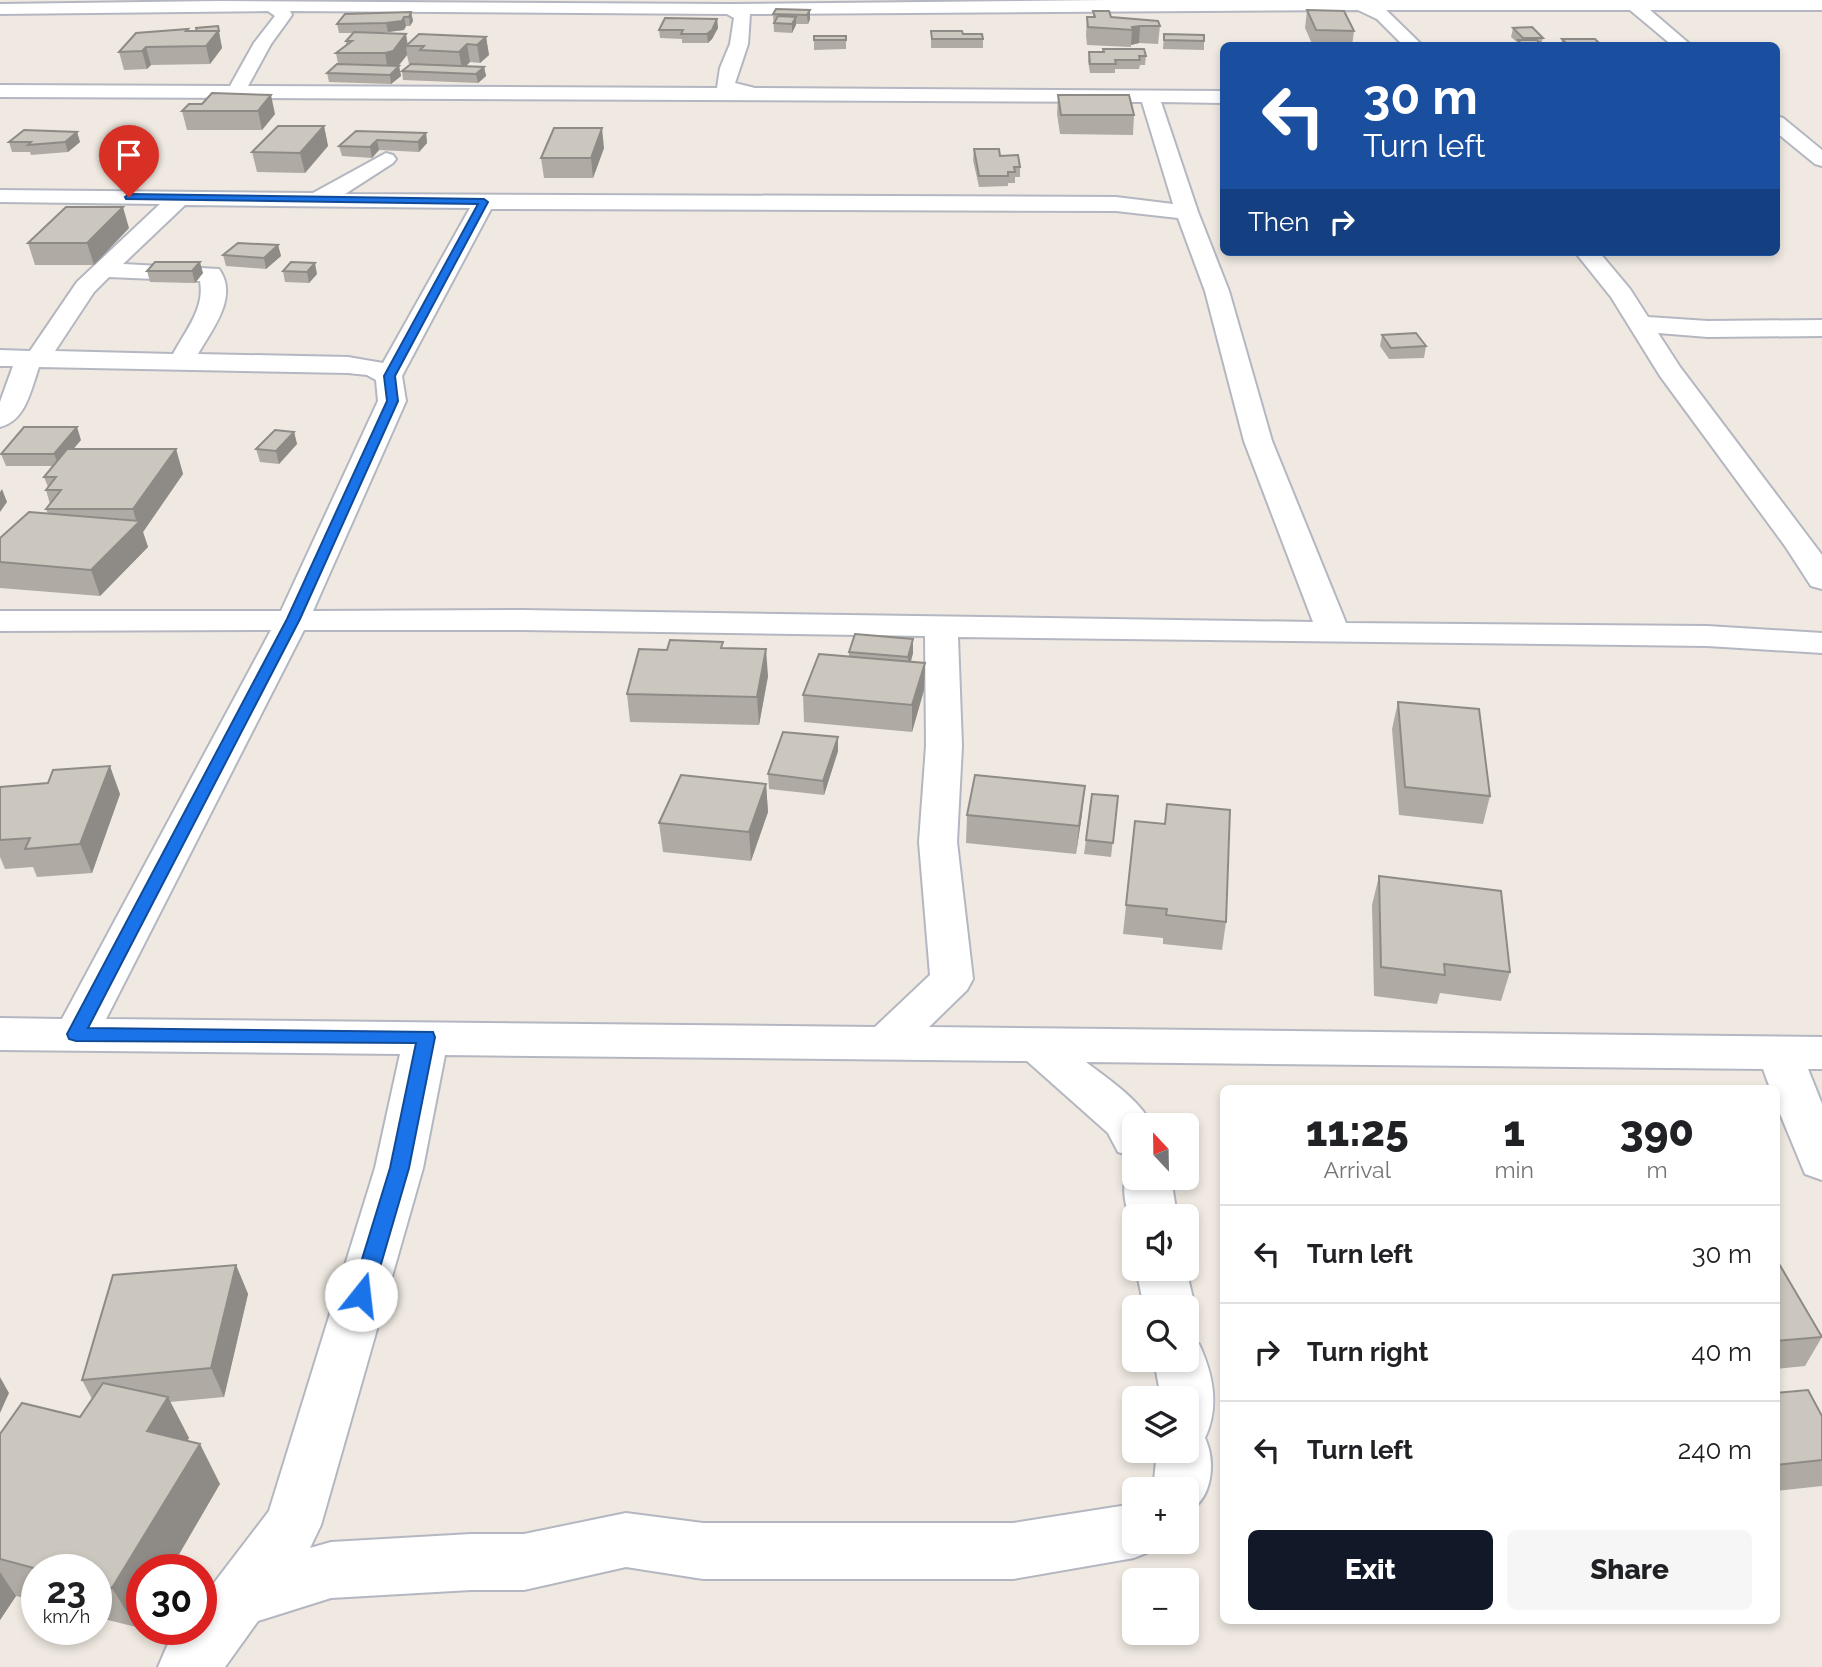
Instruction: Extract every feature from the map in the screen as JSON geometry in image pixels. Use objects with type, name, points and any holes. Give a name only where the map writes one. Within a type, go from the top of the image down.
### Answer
[{"type":"street","points":[[0,9],[231,3],[273,7],[615,4],[730,9],[1107,3],[1363,6],[1632,3],[1822,5]]},
{"type":"street","points":[[1632,3],[1679,42]]},
{"type":"street","points":[[1363,6],[1383,15],[1411,42]]},
{"type":"street","points":[[236,92],[263,43],[284,15],[273,7]]},
{"type":"street","points":[[16,27],[30,19],[31,14],[25,9]]},
{"type":"street","points":[[730,9],[743,16],[740,44],[729,68],[725,86],[755,94]]},
{"type":"street","points":[[0,91],[1220,97]]},
{"type":"street","points":[[1150,97],[1187,212],[1217,290],[1258,441],[1333,632]]},
{"type":"street","points":[[1780,125],[1822,160]]},
{"type":"street","points":[[318,200],[367,173],[386,159]]},
{"type":"street","points":[[0,196],[484,202],[1116,204],[1187,212]]},
{"type":"street","points":[[0,419],[12,406],[22,358],[85,287],[181,197]]},
{"type":"street","points":[[76,1034],[293,619],[392,401],[390,376],[484,202]]},
{"type":"street","points":[[1590,256],[1621,294],[1669,370],[1799,542],[1822,579]]},
{"type":"street","points":[[102,270],[211,274],[215,295],[212,307],[181,362]]},
{"type":"street","points":[[1639,324],[1708,329],[1822,328]]},
{"type":"street","points":[[22,358],[348,365],[373,368],[390,376]]},
{"type":"street","points":[[0,621],[293,619],[942,626],[1707,636],[1822,643]]},
{"type":"street","points":[[887,1042],[952,979],[938,842],[944,746],[942,626]]},
{"type":"street","points":[[0,1034],[1801,1054],[1822,1161]]},
{"type":"street","points":[[188,1667],[293,1525],[399,1168],[426,1037]]},
{"type":"street","points":[[1036,1044],[1122,1118]]},
{"type":"street","points":[[239,1598],[331,1570],[471,1562],[524,1562],[626,1540],[703,1550],[1013,1551],[1122,1533]]},
{"type":"building","points":[[776,9],[810,10],[807,15],[773,14]]},
{"type":"building","points":[[1307,10],[1344,11],[1354,31],[1316,30]]},
{"type":"building","points":[[1093,11],[1109,11],[1111,17],[1158,21],[1160,26],[1132,27],[1133,30],[1088,27],[1087,17],[1095,17]]},
{"type":"building","points":[[411,12],[409,17],[404,17],[402,21],[337,24],[345,14]]},
{"type":"building","points":[[778,16],[796,17],[792,24],[774,23]]},
{"type":"building","points":[[665,18],[717,19],[707,34],[681,34],[683,30],[659,30]]},
{"type":"building","points":[[218,26],[219,31],[197,31],[196,28]]},
{"type":"building","points":[[1532,27],[1543,38],[1523,38],[1513,28]]},
{"type":"building","points":[[188,29],[186,31],[218,31],[206,46],[146,47],[142,51],[119,52],[136,33]]},
{"type":"building","points":[[931,31],[982,34],[983,39],[932,39]]},
{"type":"building","points":[[354,32],[406,34],[393,51],[336,53],[352,41],[346,41]]},
{"type":"building","points":[[419,34],[486,37],[477,45],[467,44],[459,52],[420,50],[424,46],[406,46]]},
{"type":"building","points":[[1164,34],[1204,35],[1204,41],[1164,40]]},
{"type":"building","points":[[814,36],[846,36],[846,40],[814,40]]},
{"type":"building","points":[[1562,39],[1595,39],[1598,42],[1565,42]]},
{"type":"building","points":[[1518,40],[1539,42],[1520,42]]},
{"type":"building","points":[[1103,49],[1144,49],[1146,56],[1139,56],[1140,60],[1115,60],[1116,64],[1090,64],[1089,52],[1104,52]]},
{"type":"building","points":[[337,64],[399,66],[390,75],[327,73]]},
{"type":"building","points":[[411,64],[484,67],[476,74],[402,71]]},
{"type":"building","points":[[212,93],[271,95],[258,111],[182,111],[189,104],[202,104]]},
{"type":"building","points":[[1058,95],[1129,95],[1134,115],[1061,115]]},
{"type":"building","points":[[278,126],[324,126],[300,153],[252,152]]},
{"type":"building","points":[[554,128],[602,128],[591,158],[541,158]]},
{"type":"building","points":[[24,130],[77,132],[65,142],[28,145],[31,142],[9,142]]},
{"type":"building","points":[[356,131],[426,133],[418,142],[377,140],[370,147],[339,146]]},
{"type":"building","points":[[974,149],[999,149],[1000,156],[1018,155],[1020,167],[1014,167],[1015,172],[1008,172],[1008,176],[979,176]]},
{"type":"building","points":[[66,207],[123,207],[87,243],[28,243]]},
{"type":"building","points":[[238,243],[278,245],[264,258],[223,255]]},
{"type":"building","points":[[155,262],[200,262],[192,271],[147,271]]},
{"type":"building","points":[[291,262],[315,263],[307,272],[283,271]]},
{"type":"building","points":[[1416,333],[1426,346],[1391,348],[1382,335]]},
{"type":"building","points":[[24,427],[77,427],[54,454],[1,454]]},
{"type":"building","points":[[275,430],[294,432],[276,451],[256,449]]},
{"type":"building","points":[[67,449],[176,449],[133,509],[46,509],[61,490],[46,490],[56,477],[44,477]]},
{"type":"building","points":[[29,512],[140,521],[91,570],[0,562],[0,538]]},
{"type":"building","points":[[855,634],[913,639],[908,657],[849,652]]},
{"type":"building","points":[[670,640],[723,642],[721,648],[766,649],[757,697],[627,694],[639,649],[667,650]]},
{"type":"building","points":[[819,654],[925,663],[912,705],[803,695]]},
{"type":"building","points":[[1398,702],[1479,709],[1490,796],[1405,787]]},
{"type":"building","points":[[783,732],[838,737],[823,781],[768,774]]},
{"type":"building","points":[[110,766],[80,844],[25,849],[30,838],[0,840],[0,787],[48,783],[53,770]]},
{"type":"building","points":[[681,775],[766,784],[749,832],[659,823]]},
{"type":"building","points":[[975,775],[1085,786],[1079,826],[967,815]]},
{"type":"building","points":[[1092,794],[1118,796],[1113,843],[1086,840]]},
{"type":"building","points":[[1167,804],[1230,810],[1226,922],[1166,915],[1167,909],[1126,905],[1135,821],[1165,824]]},
{"type":"building","points":[[1379,876],[1501,891],[1510,972],[1444,964],[1445,975],[1381,967]]},
{"type":"building","points":[[236,1265],[211,1368],[82,1380],[113,1275]]},
{"type":"building","points":[[1780,1265],[1822,1337],[1780,1341]]},
{"type":"building","points":[[103,1383],[168,1397],[147,1431],[200,1444],[133,1554],[126,1554],[126,1565],[112,1588],[112,1554],[21,1554],[21,1565],[0,1559],[0,1434],[22,1403],[80,1417]]},
{"type":"building","points":[[1808,1390],[1822,1416],[1822,1460],[1780,1465],[1780,1393]]},
{"type":"route","points":[[129,197],[484,202],[422,312],[390,376],[392,401],[293,619],[76,1034],[426,1037],[399,1168],[361,1295]]}]
